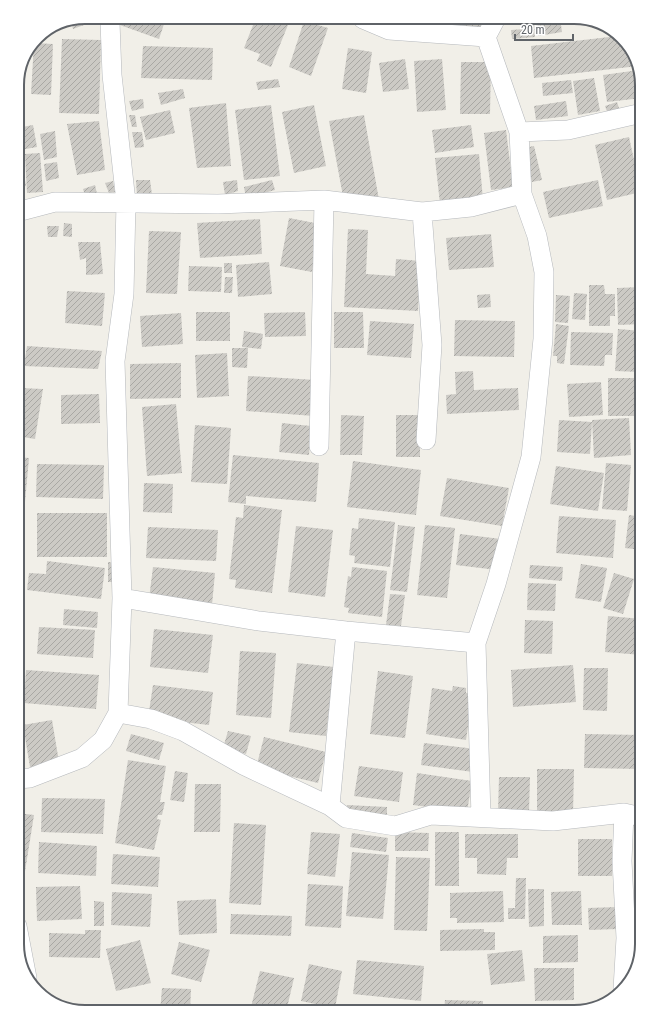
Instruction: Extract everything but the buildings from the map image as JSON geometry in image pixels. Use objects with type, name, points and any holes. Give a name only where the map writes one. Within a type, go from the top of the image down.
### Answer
[{"type":"street","points":[[24,778],[30,778],[82,758],[103,740],[118,713],[122,598],[115,361],[124,294],[126,202],[112,75],[110,24]]},
{"type":"street","points":[[388,24],[486,37]]},
{"type":"street","points":[[481,817],[476,643],[496,584],[531,457],[543,347],[544,272],[537,236],[522,194],[519,132],[486,37],[493,24]]},
{"type":"street","points":[[519,132],[568,130],[635,115]]},
{"type":"street","points":[[24,210],[55,202],[218,204],[324,200],[422,212],[471,207],[522,194]]},
{"type":"street","points":[[319,446],[324,200]]},
{"type":"street","points":[[422,212],[432,345],[426,440]]},
{"type":"street","points":[[122,598],[259,621],[476,643]]},
{"type":"street","points":[[330,806],[346,631]]},
{"type":"street","points":[[118,713],[151,720],[183,731],[245,766],[330,806],[346,818],[395,826],[432,815],[553,821],[633,815],[622,861],[626,938],[623,980]]}]
